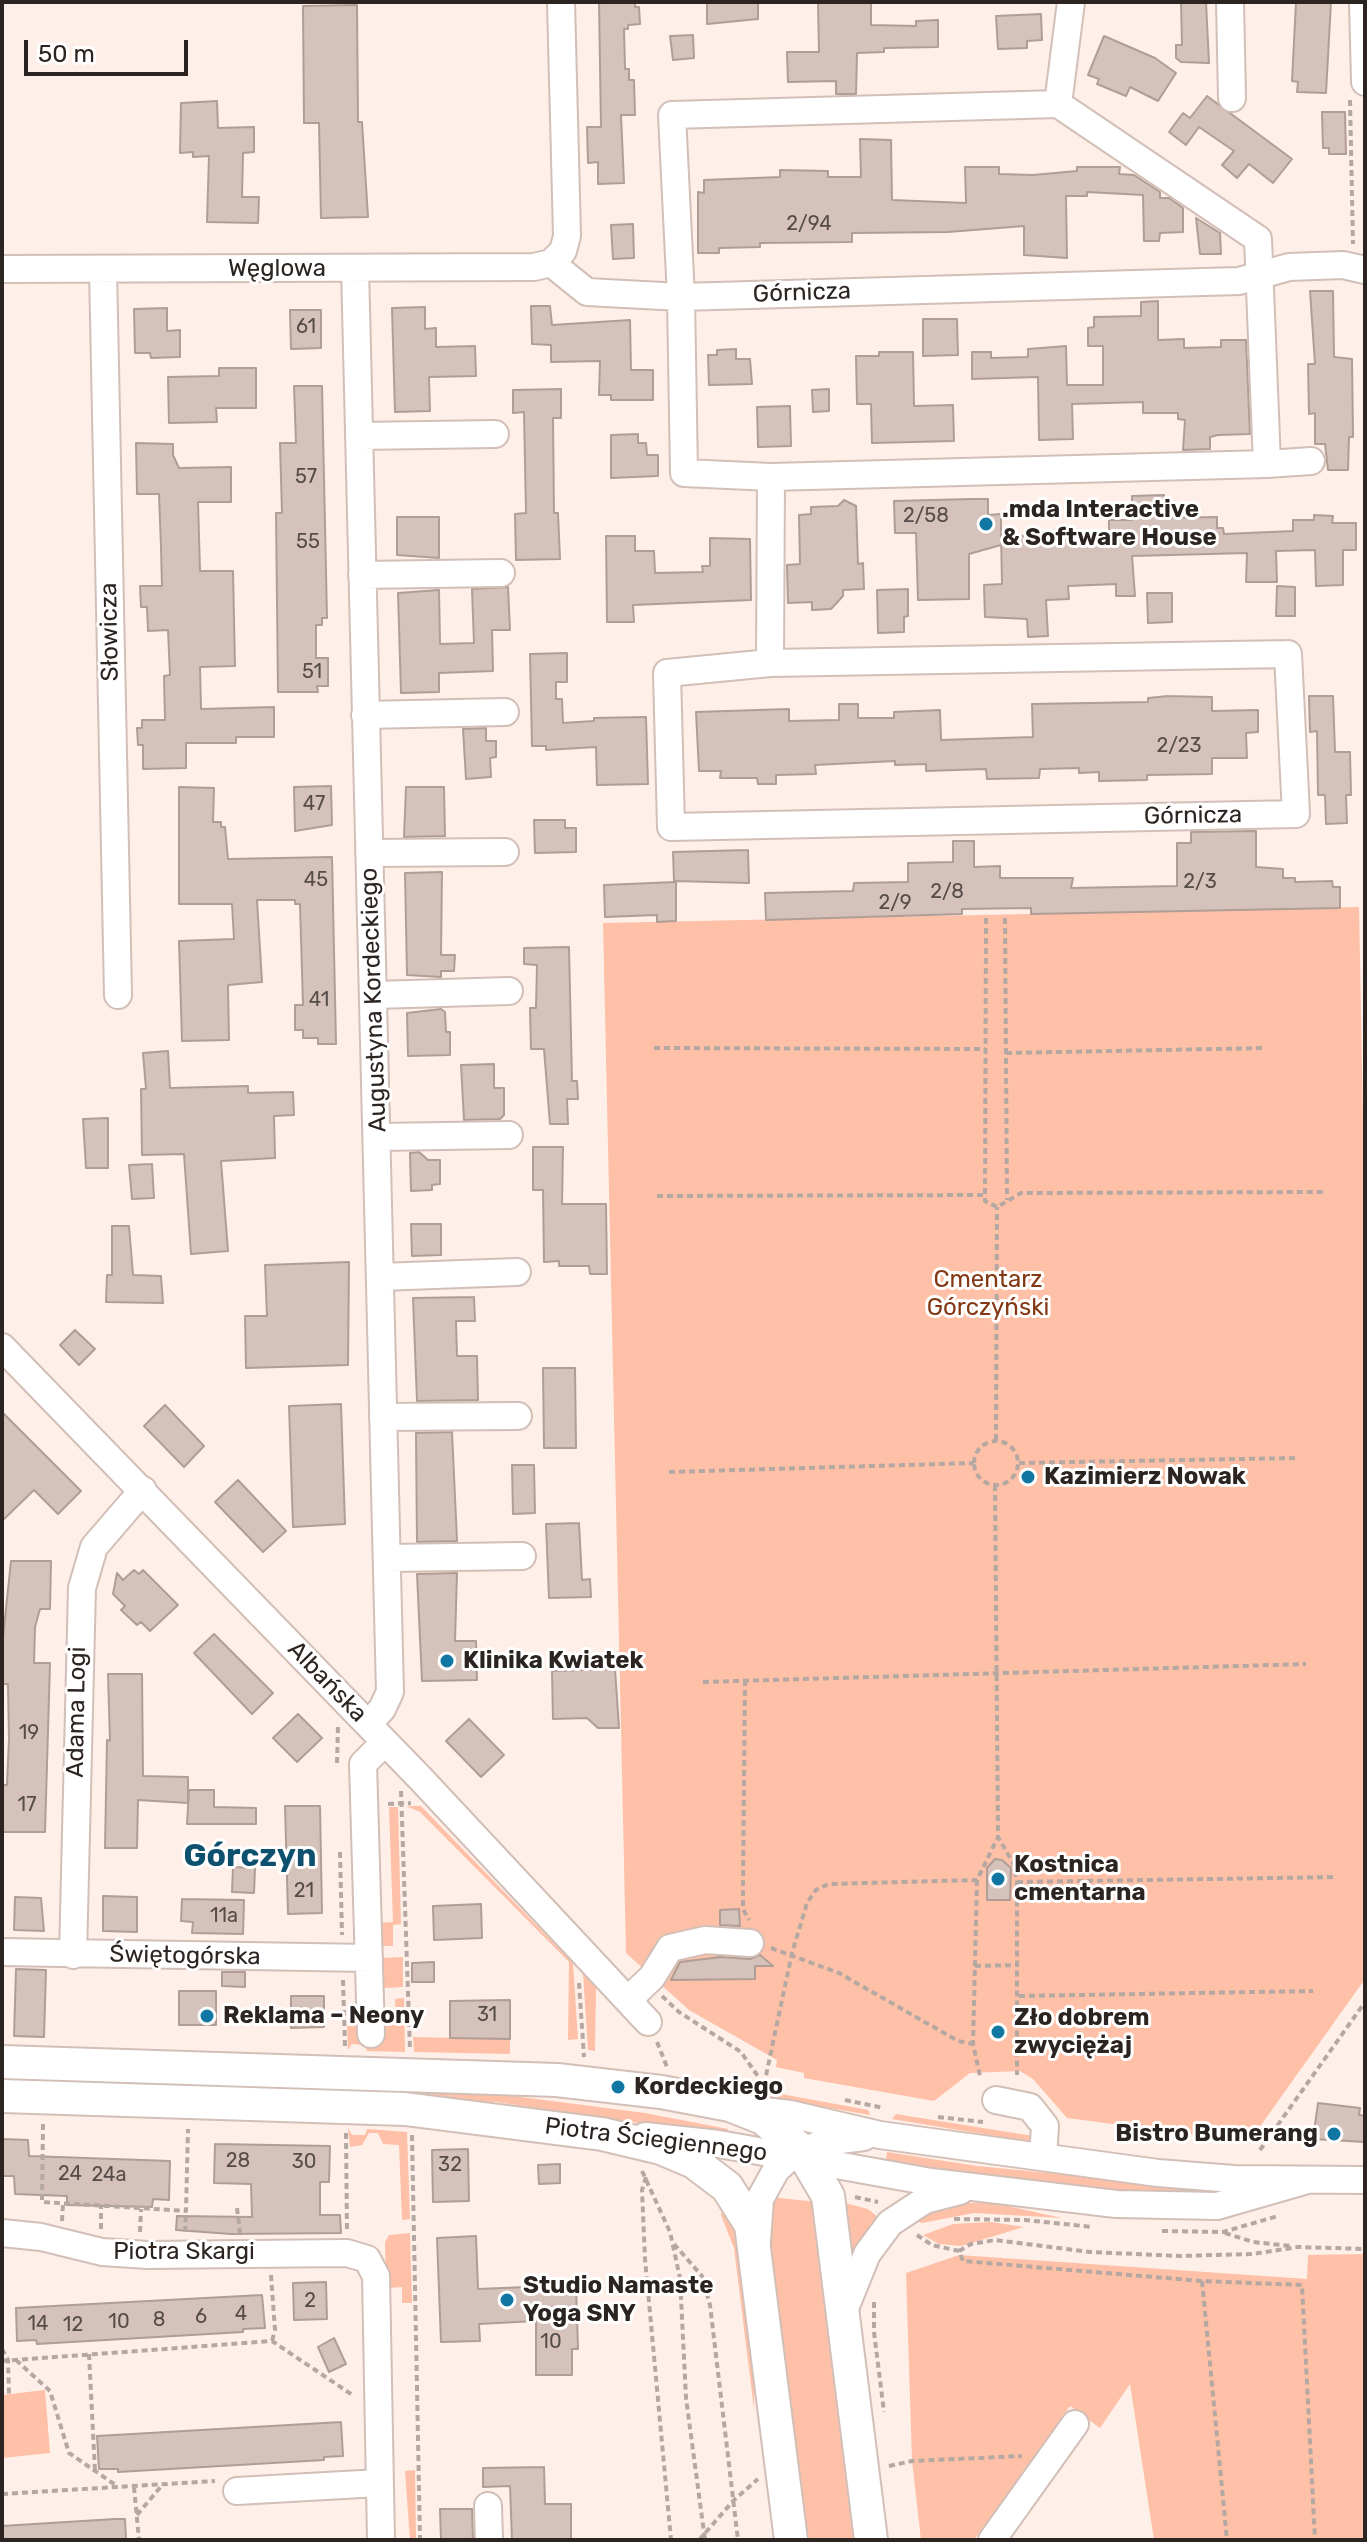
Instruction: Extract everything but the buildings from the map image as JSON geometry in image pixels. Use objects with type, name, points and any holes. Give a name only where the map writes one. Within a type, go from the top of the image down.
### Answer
[{"type":"main road","name":"Piotra Ściegiennego","points":[[2,2062],[557,2080],[661,2092],[741,2108]]},
{"type":"main road","name":"Piotra Ściegiennego","points":[[2,2096],[384,2107],[602,2134]]},
{"type":"main road","points":[[741,2108],[763,2118],[800,2157],[829,2203],[871,2540]]},
{"type":"main road","points":[[602,2134],[661,2148],[713,2174],[743,2210],[757,2247],[791,2540]]},
{"type":"street","points":[[551,263],[563,251],[567,236],[561,2]]},
{"type":"street","points":[[1058,104],[1071,2]]},
{"type":"street","points":[[1230,2],[1232,98]]},
{"type":"street","points":[[1358,83],[1363,2]]},
{"type":"street","points":[[1267,464],[1258,239],[1058,104],[672,115],[681,297],[684,473],[771,477],[1267,464],[1311,461]]},
{"type":"street","name":"Węglowa","points":[[2,269],[534,267],[551,263]]},
{"type":"street","name":"Górnicza","points":[[551,263],[587,292],[681,297],[1239,281],[1289,267],[1359,268]]},
{"type":"street","name":"Augustyna Kordeckiego","points":[[355,268],[379,1137],[390,1692],[382,1709],[365,1729],[363,1764],[371,2034]]},
{"type":"street","name":"Słowicza","points":[[103,269],[118,995]]},
{"type":"street","points":[[359,436],[495,434]]},
{"type":"street","points":[[770,663],[771,477]]},
{"type":"street","points":[[362,575],[501,573]]},
{"type":"street","name":"Górnicza","points":[[1288,654],[1296,814],[671,827],[667,673],[770,663],[1288,654]]},
{"type":"street","points":[[365,715],[505,712]]},
{"type":"street","points":[[369,853],[505,852]]},
{"type":"street","points":[[375,995],[509,991]]},
{"type":"street","points":[[379,1137],[509,1135]]},
{"type":"street","points":[[380,1277],[517,1272]]},
{"type":"street","name":"Albańska","points":[[2,1347],[143,1490],[365,1729],[648,2022]]},
{"type":"street","points":[[383,1417],[518,1416]]},
{"type":"street","name":"Adama Logi","points":[[73,1955],[82,1588],[94,1547],[143,1490]]},
{"type":"street","points":[[388,1558],[522,1556]]},
{"type":"street","points":[[628,2000],[647,1982],[670,1948],[750,1932]]},
{"type":"street","name":"Świętogórska","points":[[2,1952],[369,1958]]},
{"type":"street","points":[[996,2100],[1030,2107],[1045,2126],[1043,2157]]},
{"type":"street","name":"Piotra Ściegiennego","points":[[741,2108],[790,2114],[880,2135],[1195,2177],[1365,2180]]},
{"type":"street","name":"Piotra Ściegiennego","points":[[602,2134],[663,2136],[987,2189],[1094,2202],[1202,2207],[1235,2203],[1304,2181]]},
{"type":"street","points":[[757,2247],[760,2199],[772,2177],[824,2142],[880,2135]]},
{"type":"street","points":[[844,2311],[862,2263],[890,2223],[913,2205],[936,2196],[987,2189]]},
{"type":"street","name":"Piotra Skargi","points":[[2,2233],[41,2237],[102,2252],[271,2268],[357,2256]]},
{"type":"street","points":[[357,2256],[376,2276],[381,2540]]},
{"type":"street","points":[[992,2540],[1075,2424]]},
{"type":"street","points":[[230,2486],[379,2483]]},
{"type":"street","points":[[488,2506],[489,2540]]},
{"type":"path","points":[[1358,83],[1359,268]]},
{"type":"path","points":[[986,918],[985,1201],[997,1207]]},
{"type":"path","points":[[1005,918],[1007,1200]]},
{"type":"path","points":[[654,1048],[985,1049]]},
{"type":"path","points":[[1006,1053],[1266,1048]]},
{"type":"path","points":[[997,1207],[1021,1193],[1323,1192]]},
{"type":"path","points":[[657,1196],[985,1195]]},
{"type":"path","points":[[996,1440],[997,1207]]},
{"type":"path","points":[[996,1440],[1008,1443],[1016,1451],[1019,1463],[1016,1474],[1007,1483],[995,1485],[985,1482],[974,1463],[976,1452],[985,1443],[996,1440]]},
{"type":"path","points":[[1019,1463],[1296,1458]]},
{"type":"path","points":[[669,1472],[974,1463]]},
{"type":"path","points":[[980,2076],[973,2044],[977,1880],[998,1837],[995,1485]]},
{"type":"path","points":[[703,1682],[1306,1664]]},
{"type":"path","points":[[745,1680],[743,1909],[750,1932],[880,1994],[958,2041],[973,2044]]},
{"type":"path","points":[[338,1774],[336,1727],[365,1729]]},
{"type":"path","points":[[401,1789],[410,2057]]},
{"type":"path","points":[[364,1804],[421,1802]]},
{"type":"path","points":[[998,1837],[1013,1863],[1017,1882],[1017,2075]]},
{"type":"path","points":[[339,1850],[346,2055]]},
{"type":"path","points":[[1017,1882],[1337,1877]]},
{"type":"path","points":[[647,1982],[679,2012],[741,2052],[764,2085],[792,1953],[807,1903],[816,1890],[828,1884],[977,1880]]},
{"type":"path","points":[[975,1966],[1019,1965]]},
{"type":"path","points":[[1019,1996],[1313,1991]]},
{"type":"path","points":[[1260,2150],[1365,2002]]},
{"type":"path","points":[[42,2210],[44,2115]]},
{"type":"path","points":[[42,2202],[186,2211],[188,2118]]},
{"type":"path","points":[[346,2122],[357,2256]]},
{"type":"path","points":[[412,2127],[420,2540]]},
{"type":"path","points":[[638,2164],[672,2241],[680,2278],[686,2398],[703,2538]]},
{"type":"path","points":[[646,2177],[642,2190],[645,2259],[671,2540]]},
{"type":"path","points":[[62,2224],[63,2203]]},
{"type":"path","points":[[101,2205],[101,2235]]},
{"type":"path","points":[[140,2242],[141,2208]]},
{"type":"path","points":[[1161,2231],[1223,2232],[1291,2212]]},
{"type":"path","points":[[944,2221],[981,2218],[1101,2228]]},
{"type":"path","points":[[921,2229],[912,2234],[932,2245],[959,2251],[971,2244],[995,2240],[1090,2252],[1180,2256],[1252,2254],[1298,2247]]},
{"type":"path","points":[[1223,2232],[1253,2242],[1365,2249]]},
{"type":"path","points":[[672,2241],[702,2276],[710,2305],[738,2540]]},
{"type":"path","points":[[959,2251],[963,2261],[1202,2281],[1302,2285],[1315,2540]]},
{"type":"path","points":[[271,2268],[275,2330],[272,2341]]},
{"type":"path","points":[[1202,2281],[1227,2540]]},
{"type":"path","points":[[876,2294],[874,2332],[885,2424]]},
{"type":"path","points":[[5,2360],[272,2341],[365,2403]]},
{"type":"path","points":[[2,2349],[9,2394]]},
{"type":"path","points":[[89,2354],[95,2471]]},
{"type":"path","points":[[16,2360],[50,2391],[69,2453],[119,2487]]},
{"type":"path","points":[[888,2452],[892,2481]]},
{"type":"path","points":[[889,2466],[912,2461],[1032,2456]]},
{"type":"path","points":[[703,2538],[734,2500],[758,2479]]},
{"type":"path","points":[[2,2494],[163,2484],[230,2486]]},
{"type":"path","points":[[137,2515],[163,2484]]},
{"type":"path","points":[[134,2486],[139,2540]]},
{"type":"green space","name":"Cmentarz Górczyński","points":[[1359,907],[1365,1230],[1365,1979],[1249,2142],[1067,2118],[1033,2079],[1020,2071],[970,2073],[934,2101],[804,2078],[804,2073],[776,2067],[777,2060],[689,2010],[626,1953],[603,923]]},
{"type":"green space","points":[[406,1806],[421,1806],[573,1963],[578,2039],[568,2040],[569,1962],[420,1812]]},
{"type":"green space","points":[[389,1807],[398,1807],[401,1924],[393,1925],[393,1946],[383,1946],[377,1940],[376,1923],[393,1922]]},
{"type":"green space","points":[[403,1957],[403,1987],[385,1988],[378,1982],[378,1964],[383,1958]]},
{"type":"green space","points":[[590,1969],[596,1987],[595,2051],[588,2050],[583,1973]]},
{"type":"green space","points":[[404,1998],[405,2052],[367,2051],[365,2045],[352,2044],[348,2050],[347,2026],[396,2025],[395,1999]]},
{"type":"green space","points":[[413,2037],[510,2039],[510,2054],[414,2052]]},
{"type":"green space","points":[[2,2075],[490,2093],[645,2113],[728,2129],[727,2136],[496,2102],[401,2096],[2,2084]]},
{"type":"green space","points":[[754,2089],[868,2110],[870,2115],[753,2095]]},
{"type":"green space","points":[[896,2114],[1039,2137],[1030,2142],[892,2119]]},
{"type":"green space","points":[[348,2128],[352,2135],[365,2135],[367,2129],[407,2132],[410,2219],[402,2220],[399,2145],[383,2144],[378,2133],[369,2133],[362,2145],[350,2147]]},
{"type":"green space","points":[[887,2152],[977,2166],[1211,2189],[1213,2193],[1173,2195],[1007,2180],[886,2161]]},
{"type":"green space","points":[[771,2197],[817,2202],[860,2540],[803,2540],[769,2237]]},
{"type":"green space","points":[[724,2202],[737,2224],[755,2353],[754,2409],[734,2248],[721,2215]]},
{"type":"green space","points":[[845,2203],[868,2209],[879,2218],[853,2257]]},
{"type":"green space","points":[[962,2203],[994,2203],[1062,2218],[974,2213],[922,2223],[912,2219]]},
{"type":"green space","points":[[991,2222],[1024,2227],[961,2246],[939,2244],[923,2235],[953,2224]]},
{"type":"green space","points":[[410,2233],[412,2303],[402,2303],[402,2287],[386,2288],[385,2242],[389,2235]]},
{"type":"green space","points":[[1365,2254],[1365,2540],[1154,2540],[1130,2384],[1100,2428],[1070,2406],[974,2540],[921,2540],[912,2461],[906,2273],[959,2255],[1307,2279],[1308,2255]]},
{"type":"green space","points":[[45,2390],[50,2453],[2,2458],[2,2395]]},
{"type":"green space","points":[[415,2470],[416,2540],[410,2540],[405,2471]]},
{"type":"place","name":".mda Interactive & Software House","points":[[986,524]]},
{"type":"place","name":"Kazimierz Nowak","points":[[1028,1477]]},
{"type":"place","name":"Klinika Kwiatek","points":[[447,1661]]},
{"type":"place","name":"Kostnica cmentarna","points":[[998,1879]]},
{"type":"place","name":"Reklama – Neony","points":[[207,2016]]},
{"type":"place","name":"Zło dobrem zwyciężaj","points":[[998,2032]]},
{"type":"place","name":"Kordeckiego","points":[[618,2087]]},
{"type":"place","name":"Bistro Bumerang","points":[[1334,2134]]},
{"type":"place","name":"Studio Namaste Yoga SNY","points":[[507,2300]]},
{"type":"district","name":"Górczyn","points":[[250,1857]]}]
